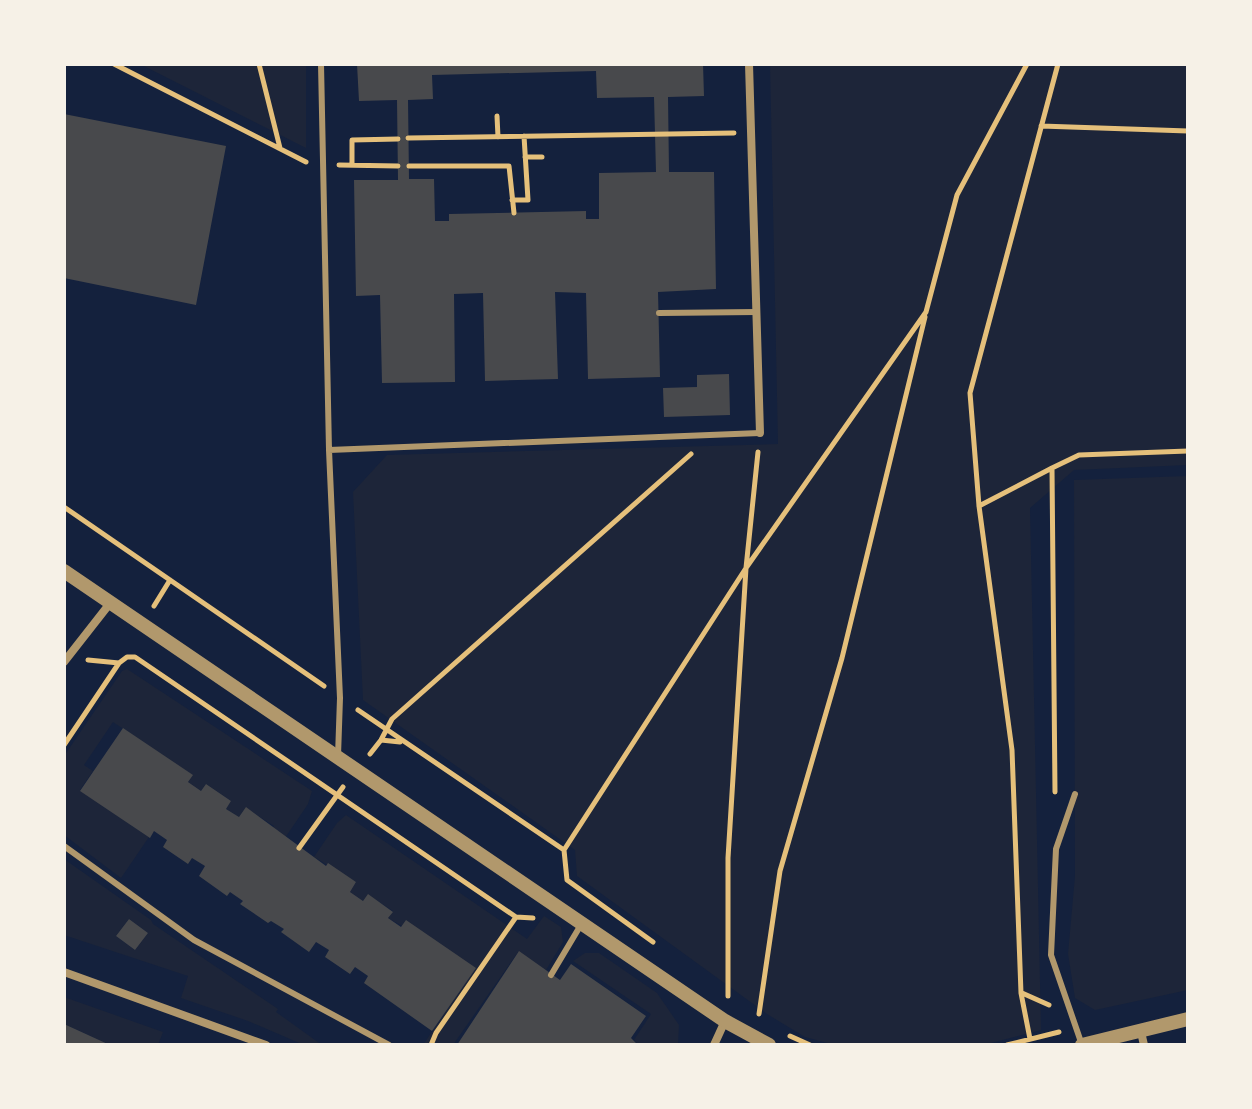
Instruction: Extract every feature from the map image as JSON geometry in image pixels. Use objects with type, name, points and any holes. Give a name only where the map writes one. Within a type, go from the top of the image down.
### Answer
[{"type":"street","points":[[749,64],[760,433]]},
{"type":"street","points":[[64,571],[725,1021],[769,1045]]},
{"type":"street","points":[[66,660],[111,602]]},
{"type":"street","points":[[64,972],[266,1045]]},
{"type":"street","points":[[1082,1045],[1142,1038],[1188,1019]]},
{"type":"street","points":[[714,1045],[725,1021]]},
{"type":"lane","points":[[321,64],[329,450],[340,698],[338,756]]},
{"type":"lane","points":[[659,313],[756,312]]},
{"type":"lane","points":[[329,450],[760,433]]},
{"type":"lane","points":[[1075,794],[1056,849],[1051,955],[1082,1045]]},
{"type":"lane","points":[[64,846],[194,940],[389,1045]]},
{"type":"lane","points":[[551,975],[582,923]]},
{"type":"path","points":[[114,64],[309,163],[398,166]]},
{"type":"path","points":[[259,64],[280,148]]},
{"type":"path","points":[[758,1017],[780,871],[842,658],[957,195],[1027,64]]},
{"type":"path","points":[[1030,1039],[1021,993],[1012,750],[979,506],[970,393],[1058,64]]},
{"type":"path","points":[[497,116],[498,137]]},
{"type":"path","points":[[1041,126],[1188,131]]},
{"type":"path","points":[[408,138],[751,133]]},
{"type":"path","points":[[512,200],[528,200],[524,136]]},
{"type":"path","points":[[352,165],[352,140],[398,139]]},
{"type":"path","points":[[525,157],[542,157]]},
{"type":"path","points":[[409,166],[509,166],[514,213]]},
{"type":"path","points":[[666,950],[567,880],[564,850],[746,568],[926,312]]},
{"type":"path","points":[[725,1021],[728,994],[728,858],[746,568],[760,433]]},
{"type":"path","points":[[402,742],[381,740],[392,719],[713,434]]},
{"type":"path","points":[[979,506],[1079,455],[1188,451]]},
{"type":"path","points":[[1052,468],[1055,801]]},
{"type":"path","points":[[64,507],[402,742],[564,850]]},
{"type":"path","points":[[151,610],[170,580]]},
{"type":"path","points":[[64,745],[130,649]]},
{"type":"path","points":[[127,657],[135,657],[516,917],[533,918],[549,900]]},
{"type":"path","points":[[66,660],[119,663]]},
{"type":"path","points":[[299,848],[336,797]]},
{"type":"path","points":[[431,1045],[436,1033],[516,917]]},
{"type":"path","points":[[716,985],[738,1002]]},
{"type":"path","points":[[748,1009],[769,1023]]},
{"type":"path","points":[[779,1030],[810,1045]]},
{"type":"shaded area","points":[[140,64],[306,64],[306,148]]},
{"type":"shaded area","points":[[770,64],[1188,64],[1188,465],[1074,470],[1030,508],[1041,1030],[983,1045],[835,1045],[805,1037],[767,1014],[577,876],[575,850],[363,700],[353,492],[387,455],[778,444]]},
{"type":"shaded area","points":[[1188,476],[1188,990],[1095,1010],[1075,998],[1068,954],[1075,876],[1074,480]]},
{"type":"shaded area","points":[[127,669],[312,791],[308,804],[285,838],[273,829],[274,826],[246,808],[239,817],[226,809],[231,801],[206,784],[201,791],[188,782],[192,775],[113,722],[84,765],[93,771],[80,790],[149,837],[121,878],[64,835],[64,756],[122,671]]},
{"type":"shaded area","points":[[346,815],[527,939],[544,916],[561,927],[563,942],[546,970],[518,952],[453,1045],[423,1045],[475,968],[388,918],[393,911],[368,895],[363,901],[350,892],[356,882],[314,857]]},
{"type":"shaded area","points":[[64,859],[278,1009],[276,1012],[322,1045],[304,1045],[248,1021],[181,998],[188,976],[64,935]],"holes":[[[129,919],[148,933],[135,950],[116,936]]]},
{"type":"shaded area","points":[[585,953],[599,953],[657,993],[679,1025],[678,1045],[638,1045],[634,1040],[651,1014],[573,961]]},
{"type":"shaded area","points":[[64,997],[163,1032],[158,1045],[110,1045],[64,1024]]},
{"type":"building","points":[[357,64],[703,64],[704,96],[668,97],[669,172],[714,172],[716,289],[658,292],[660,377],[588,379],[586,293],[555,292],[558,379],[485,381],[483,293],[454,294],[455,382],[382,383],[380,295],[356,296],[354,180],[398,180],[397,100],[359,101]],"holes":[[[596,71],[597,98],[654,97],[656,172],[599,173],[599,219],[586,219],[586,211],[449,214],[449,221],[435,221],[434,179],[409,179],[408,100],[433,99],[432,75]]]},
{"type":"building","points":[[64,114],[226,146],[196,305],[64,278]]},
{"type":"building","points":[[729,374],[730,415],[664,417],[663,388],[697,387],[697,375]]},
{"type":"building","points":[[123,728],[193,775],[188,782],[201,791],[206,784],[231,801],[226,809],[239,817],[246,807],[326,866],[328,863],[356,882],[350,892],[363,901],[368,894],[393,912],[388,918],[401,927],[406,920],[476,968],[432,1031],[364,983],[368,976],[355,967],[350,974],[325,957],[329,950],[316,942],[309,952],[281,932],[284,929],[271,921],[268,923],[240,904],[243,901],[230,892],[227,896],[199,876],[205,866],[192,858],[188,864],[163,847],[167,840],[154,831],[150,838],[80,791]]},
{"type":"building","points":[[129,919],[148,933],[135,950],[116,936]]},
{"type":"building","points":[[519,951],[560,980],[571,964],[646,1016],[631,1038],[638,1045],[457,1045]]},
{"type":"building","points":[[64,1024],[110,1045],[64,1045]]}]
